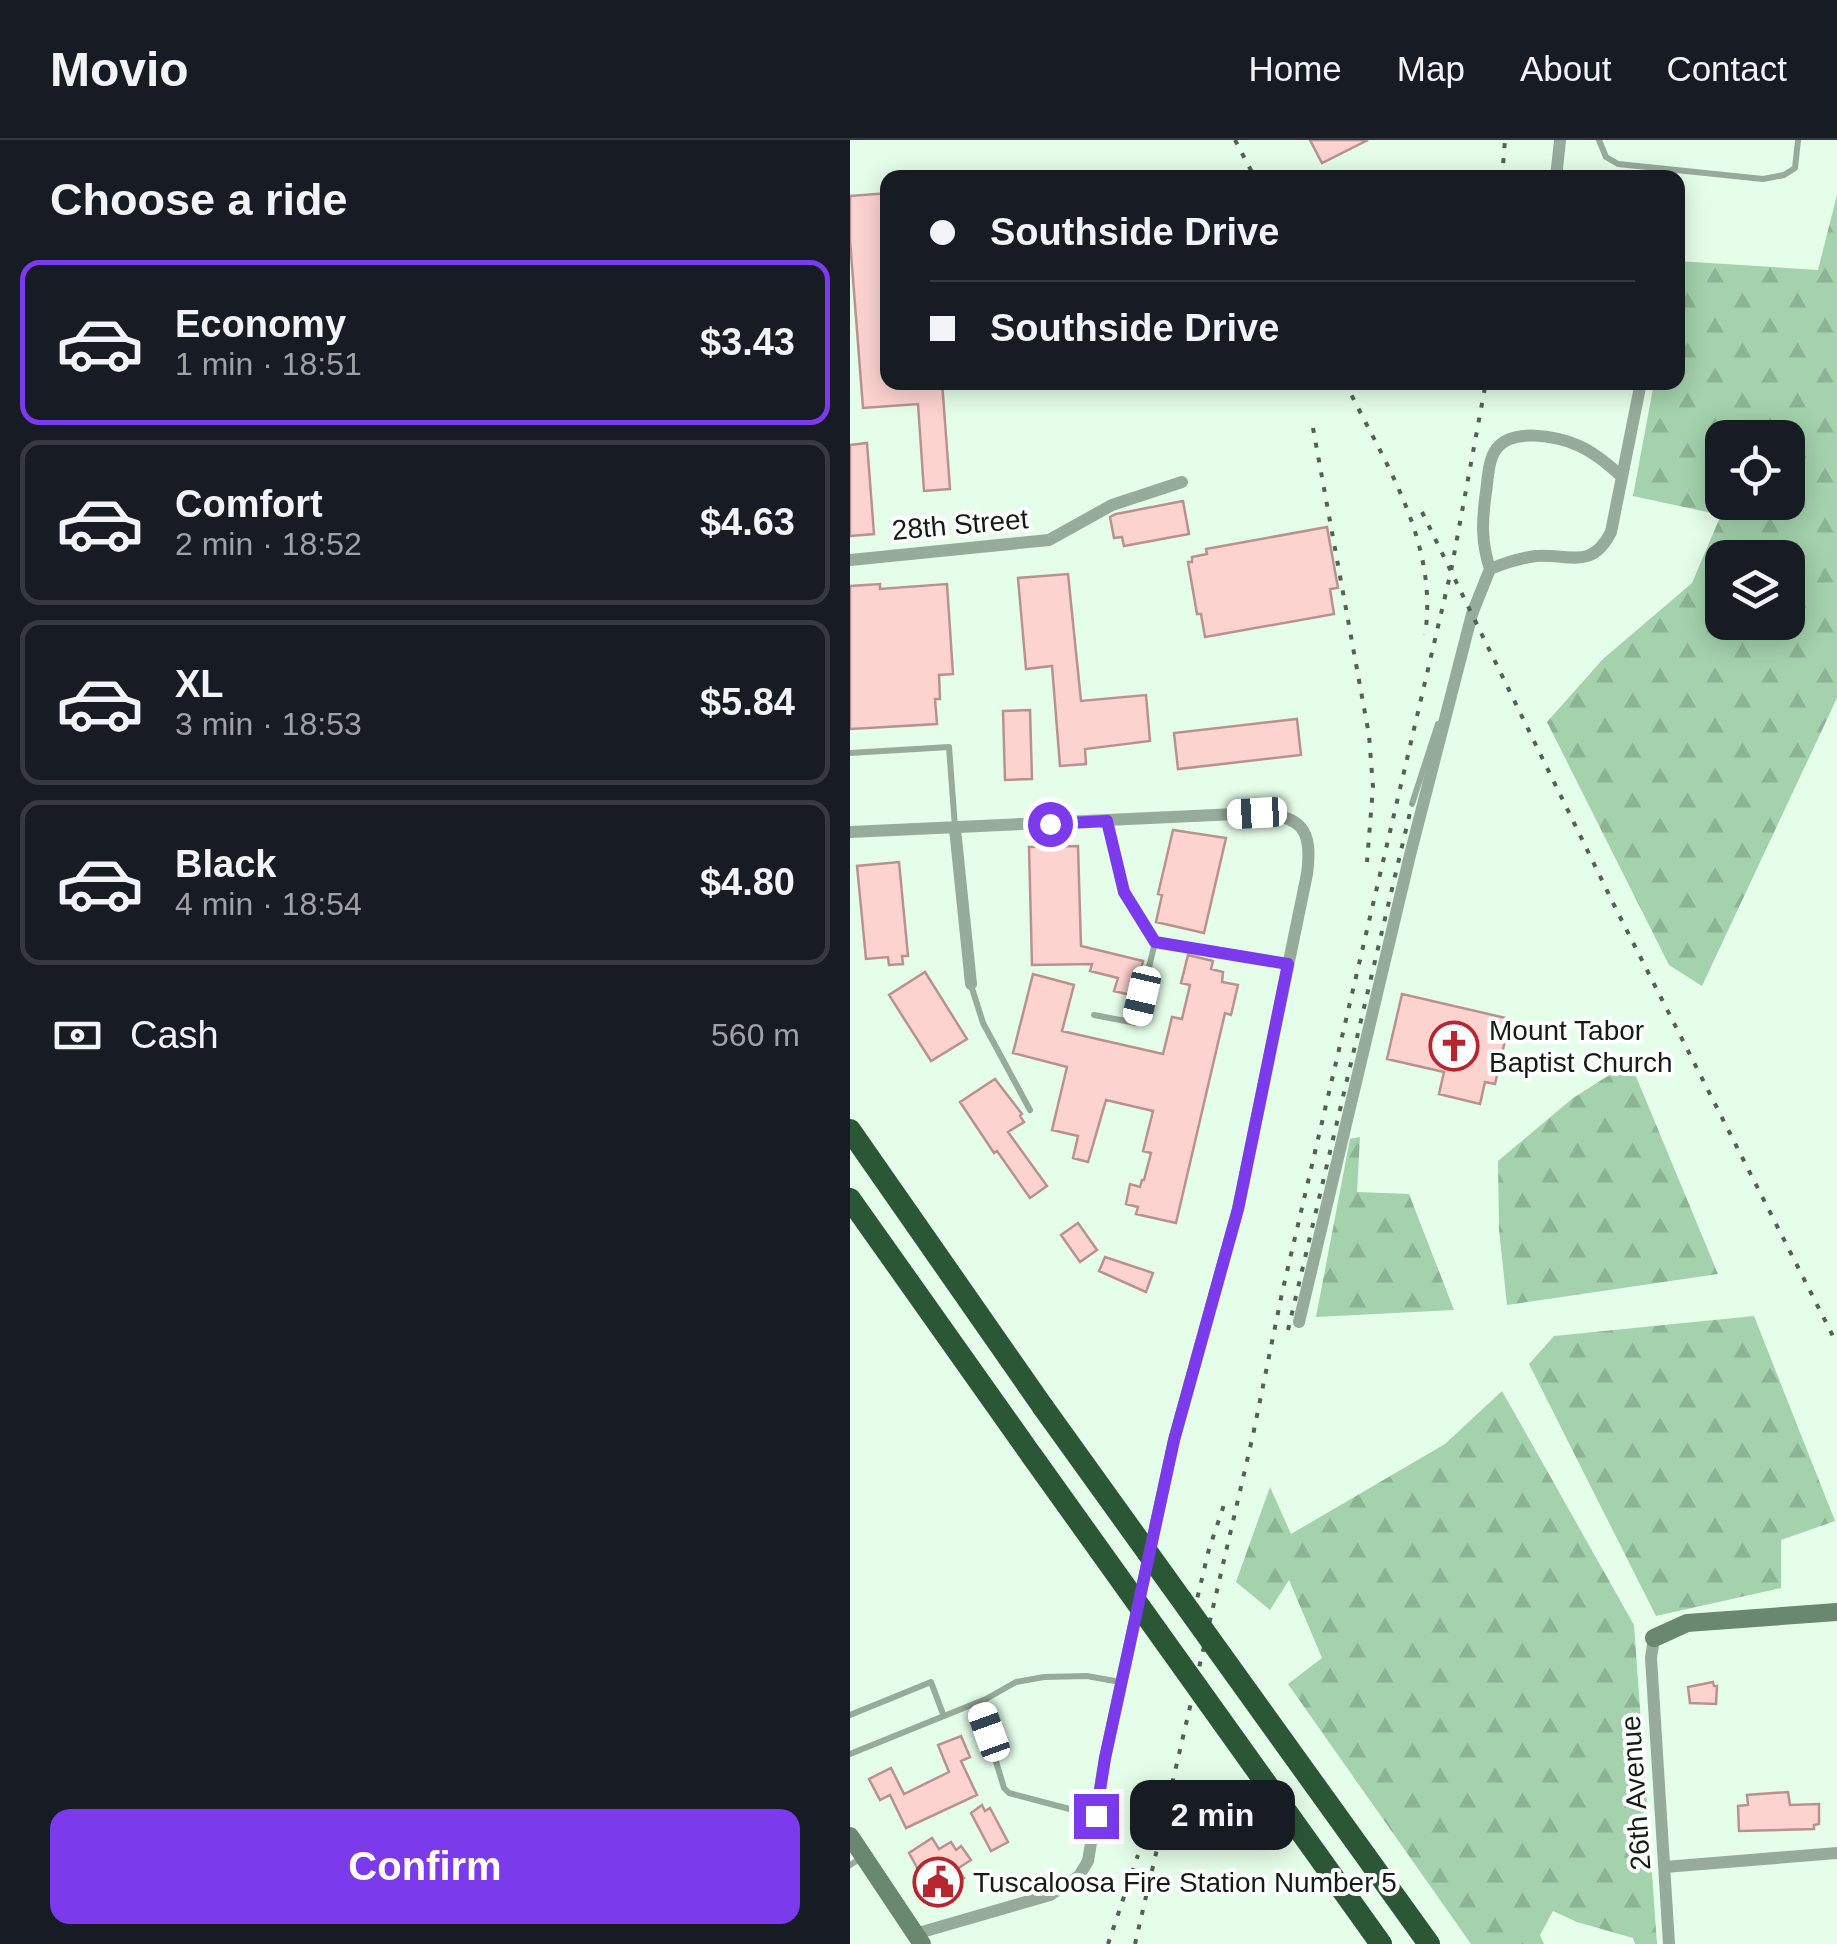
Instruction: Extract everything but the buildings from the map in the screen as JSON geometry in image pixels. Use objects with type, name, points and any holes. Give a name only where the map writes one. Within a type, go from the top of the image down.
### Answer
[{"type":"highway","points":[[850,1130],[1043,1407],[1429,1944]]},
{"type":"highway","points":[[850,1199],[1382,1944]]},
{"type":"street","points":[[1557,170],[1560,140]]},
{"type":"street","points":[[1490,568],[1536,556],[1577,558],[1593,555],[1602,548],[1610,532],[1639,390]]},
{"type":"street","points":[[1299,1322],[1457,671],[1472,614],[1490,568],[1482,534],[1495,450],[1508,438],[1543,438],[1576,444],[1600,457],[1622,476]]},
{"type":"street","name":"28th Street","points":[[850,560],[1050,540],[1112,505],[1182,482]]},
{"type":"street","points":[[850,832],[1257,813],[1291,818],[1304,828],[1310,844],[1238,1209],[1174,1440],[1121,1682],[1088,1861],[1066,1887],[1035,1900],[969,1916],[919,1939],[857,1861],[850,1836]]},
{"type":"street","points":[[955,829],[971,984]]},
{"type":"street","points":[[1654,1638],[1687,1623],[1837,1612]]},
{"type":"street","name":"26th Avenue","points":[[1654,1638],[1669,1944]]},
{"type":"street","points":[[1665,1867],[1837,1853]]},
{"type":"lane","points":[[1598,140],[1606,157],[1618,164],[1676,170]]},
{"type":"lane","points":[[1685,171],[1763,179],[1784,175],[1795,168],[1798,140]]},
{"type":"lane","points":[[1412,804],[1457,671]]},
{"type":"lane","points":[[850,752],[949,747],[955,829]]},
{"type":"lane","points":[[1094,1014],[1136,1023],[1155,942],[1124,892],[1107,821]]},
{"type":"lane","points":[[1155,942],[1288,964]]},
{"type":"lane","points":[[971,984],[983,1023],[1030,1110]]},
{"type":"lane","points":[[850,1754],[978,1702],[1016,1682],[1087,1676],[1121,1682]]},
{"type":"lane","points":[[850,1714],[931,1682],[943,1714]]},
{"type":"lane","points":[[978,1702],[1004,1788],[1009,1793],[1096,1816]]},
{"type":"green space","points":[[1837,195],[1837,698],[1702,986],[1669,965],[1547,722],[1603,659],[1692,583],[1705,553],[1705,640],[1805,640],[1805,540],[1710,540],[1719,520],[1805,520],[1805,420],[1705,420],[1705,512],[1633,496],[1653,390],[1685,390],[1685,261],[1818,270]]},
{"type":"green space","points":[[1630,1062],[1718,1274],[1507,1305],[1499,1230],[1498,1161],[1573,1098]]},
{"type":"green space","points":[[1360,1137],[1357,1192],[1409,1194],[1454,1310],[1316,1317],[1350,1139]]},
{"type":"green space","points":[[1754,1316],[1835,1521],[1781,1540],[1781,1588],[1656,1616],[1529,1364],[1554,1336]]},
{"type":"green space","points":[[1502,1391],[1634,1625],[1657,1944],[1635,1944],[1633,1938],[1553,1911],[1540,1935],[1544,1944],[1471,1944],[1288,1684],[1322,1658],[1289,1580],[1270,1610],[1236,1582],[1270,1487],[1291,1534],[1445,1444]]},
{"type":"railway","points":[[1235,140],[1251,170]]},
{"type":"railway","points":[[1503,170],[1505,140]]},
{"type":"railway","points":[[1349,390],[1391,473],[1416,535],[1424,567],[1425,635]]},
{"type":"railway","points":[[1135,1944],[1451,571],[1485,390]]},
{"type":"railway","points":[[1313,428],[1369,735],[1373,787],[1367,862]]},
{"type":"railway","points":[[1422,512],[1619,915],[1837,1344]]},
{"type":"railway","points":[[1288,1330],[1412,804]]},
{"type":"railway","points":[[1194,1612],[1225,1502]]},
{"type":"railway","points":[[1108,1944],[1138,1855]]},
{"type":"place","name":"Mount Tabor Baptist Church","points":[[1454,1046]]},
{"type":"place","name":"Tuscaloosa Fire Station Number 5","points":[[938,1882]]},
{"type":"route","points":[[1050,824],[1107,821],[1124,892],[1155,942],[1288,964],[1238,1209],[1174,1440],[1096,1816]]}]
